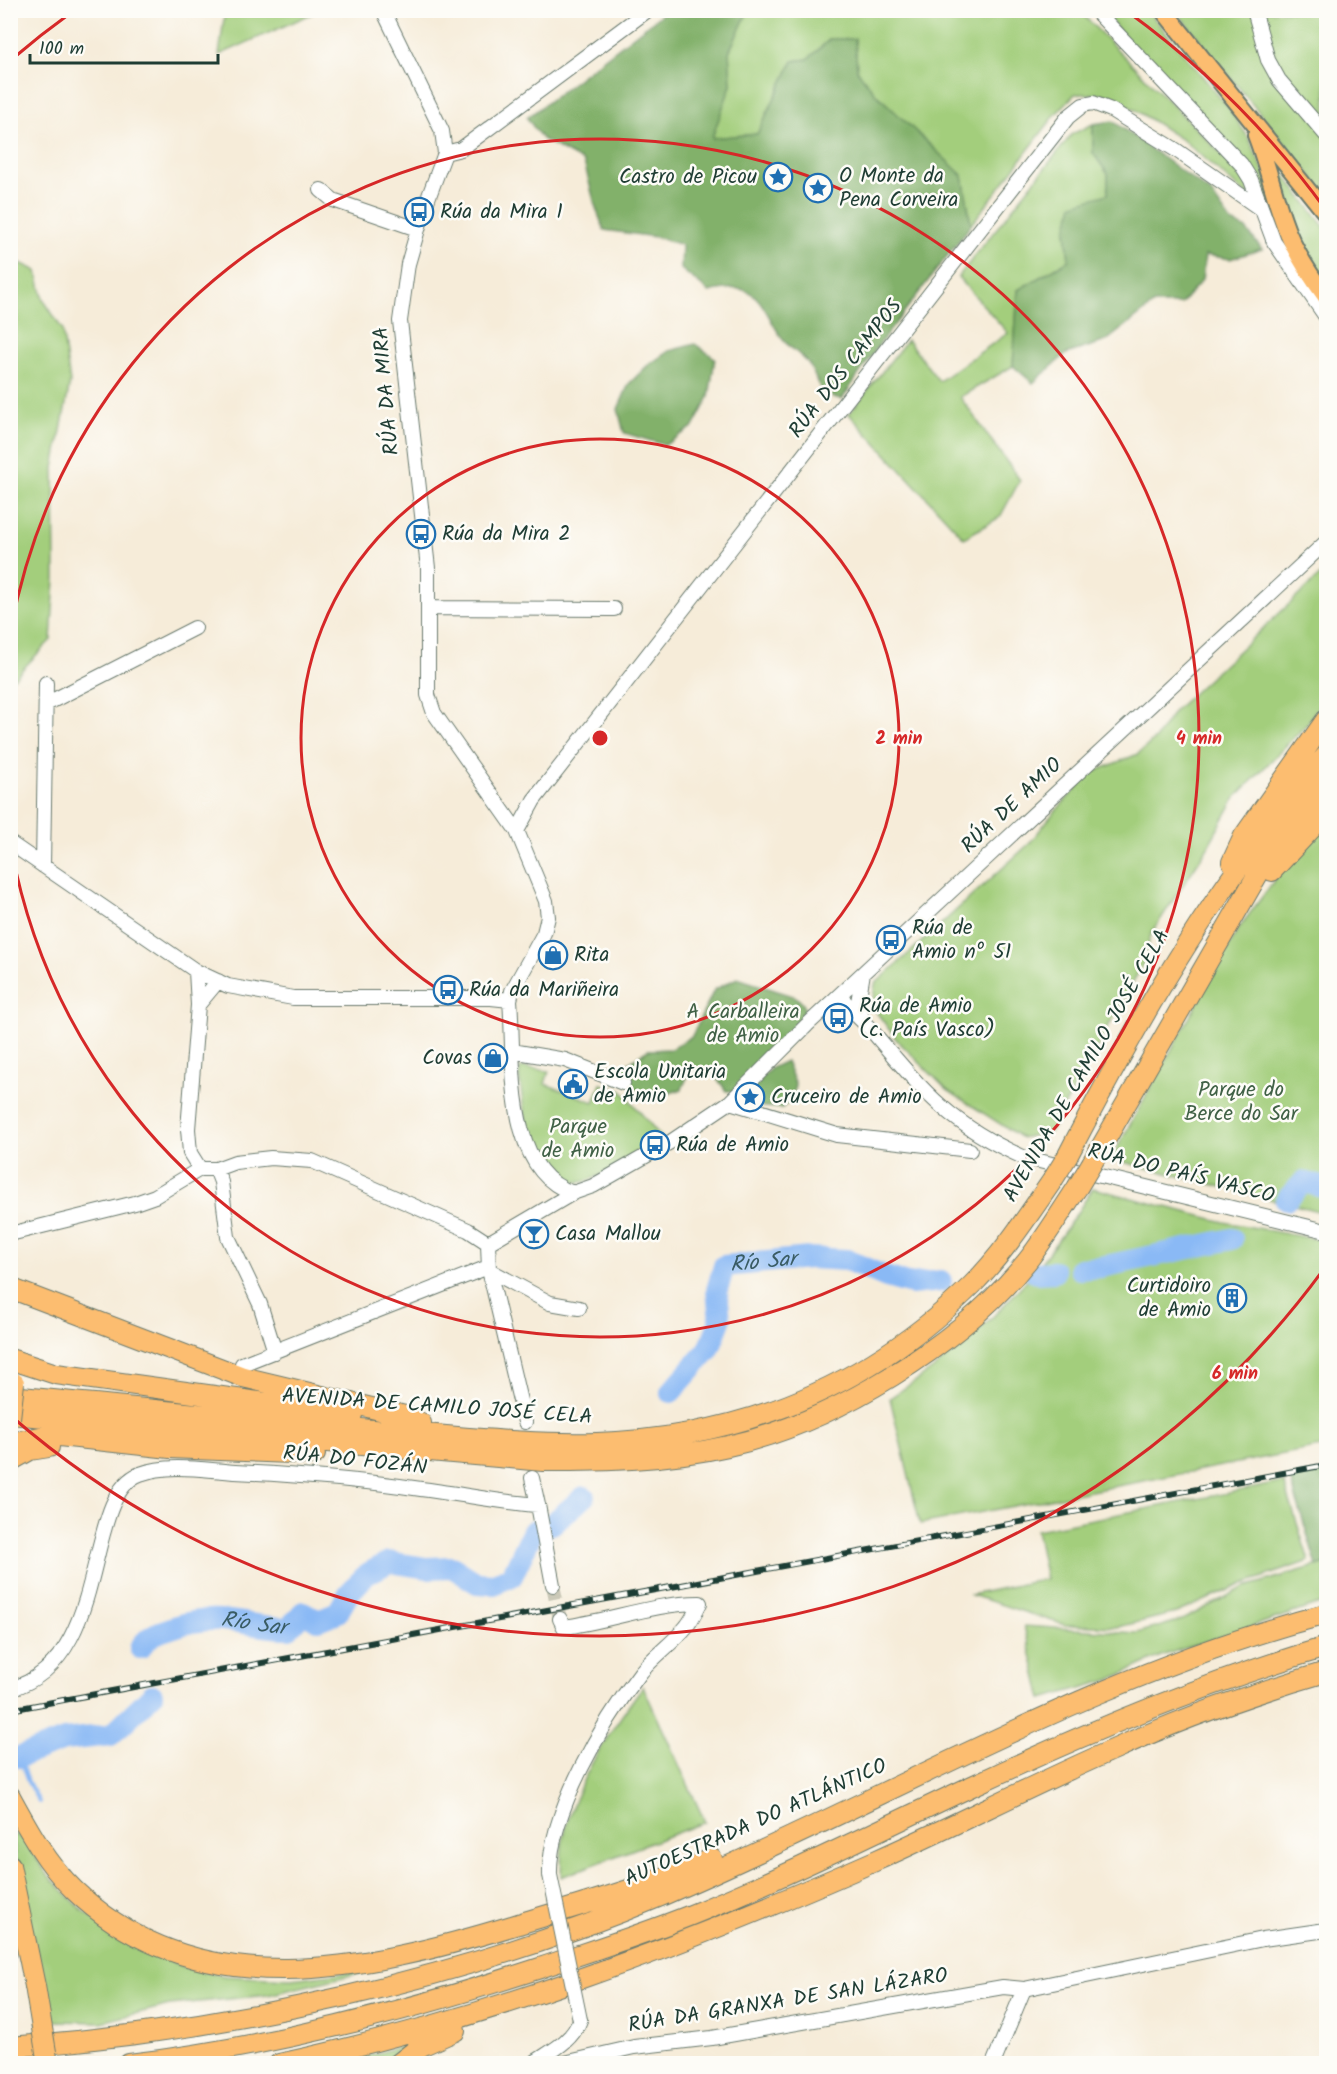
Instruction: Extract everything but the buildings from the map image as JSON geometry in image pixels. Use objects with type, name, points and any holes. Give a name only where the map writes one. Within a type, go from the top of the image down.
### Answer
[{"type":"highway","points":[[1218,895],[1244,836],[1326,720]]},
{"type":"highway","name":"AVENIDA DE CAMILO JOSÉ CELA","points":[[12,1383],[488,1439],[564,1443],[642,1440],[721,1427],[768,1414],[810,1398],[850,1378],[899,1347],[974,1283],[1009,1243],[1067,1157],[1130,1037],[1218,895],[1273,819],[1326,756]]},
{"type":"highway","name":"AVENIDA DE CAMILO JOSÉ CELA","points":[[10,1416],[543,1461],[604,1461],[669,1456],[729,1446],[762,1437],[848,1400],[918,1359],[962,1327],[1028,1260],[1092,1163],[1270,853],[1326,785]]},
{"type":"highway","points":[[1222,934],[1286,855],[1326,813]]},
{"type":"highway","points":[[10,1288],[243,1377],[405,1416],[421,1423]]},
{"type":"highway","points":[[10,1359],[56,1374],[421,1423],[475,1428],[488,1439]]},
{"type":"highway","points":[[10,1416],[12,1383]]},
{"type":"highway","points":[[10,1443],[20,1439],[50,1435],[170,1448]]},
{"type":"highway","points":[[10,1461],[30,1450],[66,1445],[130,1449],[170,1448],[331,1454],[356,1446]]},
{"type":"highway","name":"AUTOESTRADA DO ATLÁNTICO","points":[[10,2047],[93,2041],[194,2027],[376,1988],[552,1936],[659,1896],[770,1848],[1075,1702],[1201,1653],[1326,1614]]},
{"type":"highway","points":[[129,2064],[199,2055],[354,2024],[447,1998],[598,1949],[702,1910],[1106,1726],[1191,1692],[1326,1647]]},
{"type":"highway","points":[[279,2064],[452,2021],[596,1974],[682,1942],[876,1860],[1117,1748],[1262,1691],[1326,1672]]},
{"type":"highway","points":[[10,1796],[51,1864],[73,1889],[107,1918],[133,1935],[172,1952],[203,1962],[251,1970],[287,1970],[367,1961],[459,1942],[624,1892],[739,1848],[770,1848]]},
{"type":"highway","points":[[10,1865],[29,1988],[35,2064]]},
{"type":"highway","points":[[10,1926],[29,1988],[48,2064]]},
{"type":"highway","points":[[398,2064],[430,2042],[485,2018],[588,1983],[596,1974]]},
{"type":"main road","points":[[1163,10],[1326,213]]},
{"type":"main road","points":[[1251,120],[1269,167],[1282,220],[1310,275],[1326,297]]},
{"type":"main road","points":[[1301,181],[1326,203]]},
{"type":"street","points":[[382,10],[442,131],[445,153],[461,149],[648,10]]},
{"type":"street","points":[[1095,10],[1241,164],[1251,180],[1274,242],[1326,317]]},
{"type":"street","points":[[1254,10],[1265,50],[1280,80],[1326,135]]},
{"type":"street","name":"RÚA DOS CAMPOS","points":[[517,831],[534,800],[1068,117],[1083,105],[1093,103],[1111,110],[1176,150],[1251,205],[1262,210]]},
{"type":"street","name":"RÚA DA MIRA","points":[[445,153],[417,229],[408,264],[400,321],[428,568],[429,704],[517,831],[546,901],[548,917],[544,933],[512,992],[510,1000]]},
{"type":"street","points":[[321,190],[333,200],[417,229]]},
{"type":"street","name":"RÚA DE AMIO","points":[[488,1243],[573,1193],[593,1186],[672,1142],[730,1102],[822,1011],[1326,542]]},
{"type":"street","points":[[429,608],[614,609]]},
{"type":"street","points":[[46,704],[195,628]]},
{"type":"street","points":[[43,866],[46,683]]},
{"type":"street","points":[[10,843],[196,971],[254,993],[293,998],[490,998],[510,1000],[515,1101],[525,1142],[545,1173],[563,1190],[573,1193]]},
{"type":"street","points":[[196,971],[198,1005],[188,1129],[190,1153],[200,1169]]},
{"type":"street","points":[[863,974],[858,1002],[863,1020]]},
{"type":"street","points":[[198,1005],[218,981]]},
{"type":"street","name":"RÚA DO PAÍS VASCO","points":[[842,993],[935,1103],[986,1141],[1023,1157],[1326,1231]]},
{"type":"street","points":[[822,1011],[836,1011],[863,1020]]},
{"type":"street","points":[[512,1051],[565,1060],[623,1083]]},
{"type":"street","points":[[730,1102],[837,1135],[970,1150]]},
{"type":"street","points":[[10,1234],[135,1203],[155,1196],[200,1169],[216,1169],[235,1162],[271,1158],[312,1161],[468,1230],[488,1243],[489,1270],[525,1422]]},
{"type":"street","points":[[216,1169],[221,1182],[228,1237],[260,1304],[275,1352]]},
{"type":"street","points":[[242,1364],[470,1274],[489,1270],[550,1304],[579,1308]]},
{"type":"street","name":"RÚA DO FOZÁN","points":[[10,1689],[35,1678],[61,1656],[80,1622],[111,1511],[120,1490],[138,1475],[166,1468],[306,1475],[422,1489],[539,1510]]},
{"type":"street","points":[[532,1478],[553,1586]]},
{"type":"street","points":[[532,2064],[569,2040],[576,2032],[580,2020],[550,1875],[550,1858],[554,1842],[575,1780],[599,1735],[642,1671],[687,1626],[700,1603],[676,1603],[564,1627],[560,1619]]},
{"type":"street","name":"RÚA DA GRANXA DE SAN LÁZARO","points":[[560,2064],[634,2047],[712,2038],[1003,1987],[1024,1989],[1263,1939],[1326,1930]]},
{"type":"street","points":[[993,2064],[1024,1989]]},
{"type":"green space","points":[[225,10],[318,11],[219,55]]},
{"type":"green space","points":[[666,11],[748,11],[729,52],[731,85],[712,138],[757,134],[793,61],[808,59],[830,39],[855,39],[857,70],[875,93],[963,176],[971,225],[881,342],[842,399],[823,392],[810,366],[784,341],[761,304],[748,291],[725,289],[709,292],[681,269],[682,245],[656,237],[604,230],[584,162],[542,139],[527,118]]},
{"type":"green space","points":[[748,11],[1079,11],[1238,171],[1246,181],[1251,199],[1184,141],[1137,111],[1104,94],[1075,94],[1055,115],[971,225],[963,176],[875,93],[857,70],[855,39],[830,39],[808,59],[793,61],[757,134],[711,138],[731,85],[729,52]]},
{"type":"green space","points":[[1102,11],[1148,11],[1228,107],[1248,137],[1326,303],[1326,312],[1272,229],[1260,190]]},
{"type":"green space","points":[[1176,11],[1315,11],[1326,28],[1326,194]]},
{"type":"green space","points":[[1113,121],[1211,193],[1231,222],[1245,228],[1262,249],[1230,259],[1205,255],[1202,280],[1181,304],[1154,304],[1106,341],[1066,354],[1033,383],[1013,366],[1018,290],[1069,260],[1066,230],[1073,204],[1108,194],[1108,174],[1093,153],[1093,124]]},
{"type":"green space","points":[[1093,124],[1093,153],[1108,174],[1108,194],[1066,230],[1069,260],[1018,290],[1013,366],[960,397],[1020,480],[1000,517],[964,538],[849,414],[907,340],[939,381],[1008,333],[958,277],[1072,134]]},
{"type":"green space","points":[[1276,164],[1326,229],[1326,285],[1309,257],[1289,215],[1273,168]]},
{"type":"green space","points":[[10,258],[37,271],[43,299],[62,329],[70,382],[54,468],[55,579],[51,640],[11,681]]},
{"type":"green space","points":[[695,344],[715,358],[709,397],[693,427],[665,445],[624,433],[618,409],[629,384],[647,366],[669,351]]},
{"type":"green space","points":[[1326,570],[1326,695],[1307,724],[1235,798],[1206,850],[1151,934],[1144,962],[1050,1132],[1022,1138],[947,1090],[896,1039],[872,1006],[875,984],[1029,844],[1051,816],[1091,773],[1138,754],[1156,738],[1174,711]]},
{"type":"green space","name":"Parque do Berce do Sar","points":[[1326,823],[1326,1213],[1111,1159],[1239,928],[1291,858]]},
{"type":"green space","name":"A Carballeira de Amio","points":[[737,978],[796,997],[803,1004],[805,1010],[789,1035],[736,1091],[726,1091],[715,1077],[707,1072],[690,1071],[682,1089],[661,1095],[638,1091],[620,1068],[648,1050],[671,1049],[692,1036],[714,990]]},
{"type":"green space","points":[[786,1061],[795,1083],[793,1098],[782,1108],[763,1107],[746,1099],[745,1095],[771,1068]]},
{"type":"green space","name":"Parque de Amio","points":[[521,1067],[549,1071],[545,1084],[594,1102],[601,1084],[622,1091],[663,1139],[598,1176],[581,1182],[566,1180],[554,1173],[544,1162],[530,1133],[519,1075]]},
{"type":"green space","points":[[1093,1188],[1224,1222],[1326,1241],[1326,1446],[920,1524],[890,1398],[965,1343],[1006,1303],[1044,1259]]},
{"type":"green space","points":[[1326,1472],[1326,1563],[1317,1566],[1290,1478]]},
{"type":"green space","points":[[1284,1482],[1309,1561],[1243,1584],[1176,1613],[1118,1627],[1065,1625],[971,1595],[1046,1579],[1036,1530]]},
{"type":"green space","points":[[1326,1563],[1326,1602],[1161,1656],[1109,1680],[1042,1699],[1024,1626],[1137,1633],[1182,1620],[1245,1587]]},
{"type":"green space","points":[[643,1686],[705,1822],[561,1877],[562,1845],[568,1818],[584,1778],[605,1740]]},
{"type":"green space","points":[[12,1832],[24,1839],[47,1874],[82,1910],[121,1937],[186,1968],[225,1976],[292,1979],[381,1968],[268,1995],[170,2005],[102,2022],[52,2021],[23,1896]]},
{"type":"green space","points":[[410,2044],[380,2063],[340,2064]]},
{"type":"waterway","name":"Río Sar","points":[[1286,1200],[1304,1182],[1326,1188]]},
{"type":"waterway","name":"Río Sar","points":[[1080,1269],[1101,1267],[1232,1239]]},
{"type":"waterway","name":"Río Sar","points":[[671,1392],[709,1349],[720,1321],[717,1290],[724,1266],[809,1258],[847,1260],[886,1277],[911,1284],[941,1281]]},
{"type":"waterway","name":"Río Sar","points":[[1036,1273],[1054,1272]]},
{"type":"waterway","name":"Río Sar","points":[[140,1648],[155,1634],[191,1622],[220,1620],[289,1628],[303,1612],[318,1620],[338,1612],[349,1593],[367,1574],[389,1562],[427,1568],[452,1567],[477,1583],[494,1584],[512,1576],[533,1531],[552,1524],[584,1497]]},
{"type":"waterway","name":"Río Sar","points":[[19,1757],[64,1740],[111,1735],[152,1695]]},
{"type":"waterway","points":[[19,1757],[28,1782],[39,1802]]},
{"type":"tunnel","points":[[553,1585],[560,1619]]},
{"type":"railway","points":[[10,1710],[1326,1465]]},
{"type":"place","name":"Castro de Picou","points":[[778,177]]},
{"type":"place","name":"O Monte da Pena Corveira","points":[[818,188]]},
{"type":"place","name":"Rúa da Mira 1","points":[[419,212]]},
{"type":"place","name":"Rúa da Mira 2","points":[[421,534]]},
{"type":"place","name":"Rúa de Amio nº 51","points":[[891,940]]},
{"type":"place","name":"Rita","points":[[553,955]]},
{"type":"place","name":"Rúa da Mariñeira","points":[[448,990]]},
{"type":"place","name":"Rúa de Amio (c. País Vasco)","points":[[838,1018]]},
{"type":"place","name":"Covas","points":[[493,1058]]},
{"type":"place","name":"Escola Unitaria de Amio","points":[[573,1084]]},
{"type":"place","name":"Cruceiro de Amio","points":[[750,1097]]},
{"type":"place","name":"Rúa de Amio","points":[[655,1145]]},
{"type":"place","name":"Casa Mallou","points":[[534,1234]]},
{"type":"place","name":"Curtidoiro de Amio","points":[[1232,1298]]}]
